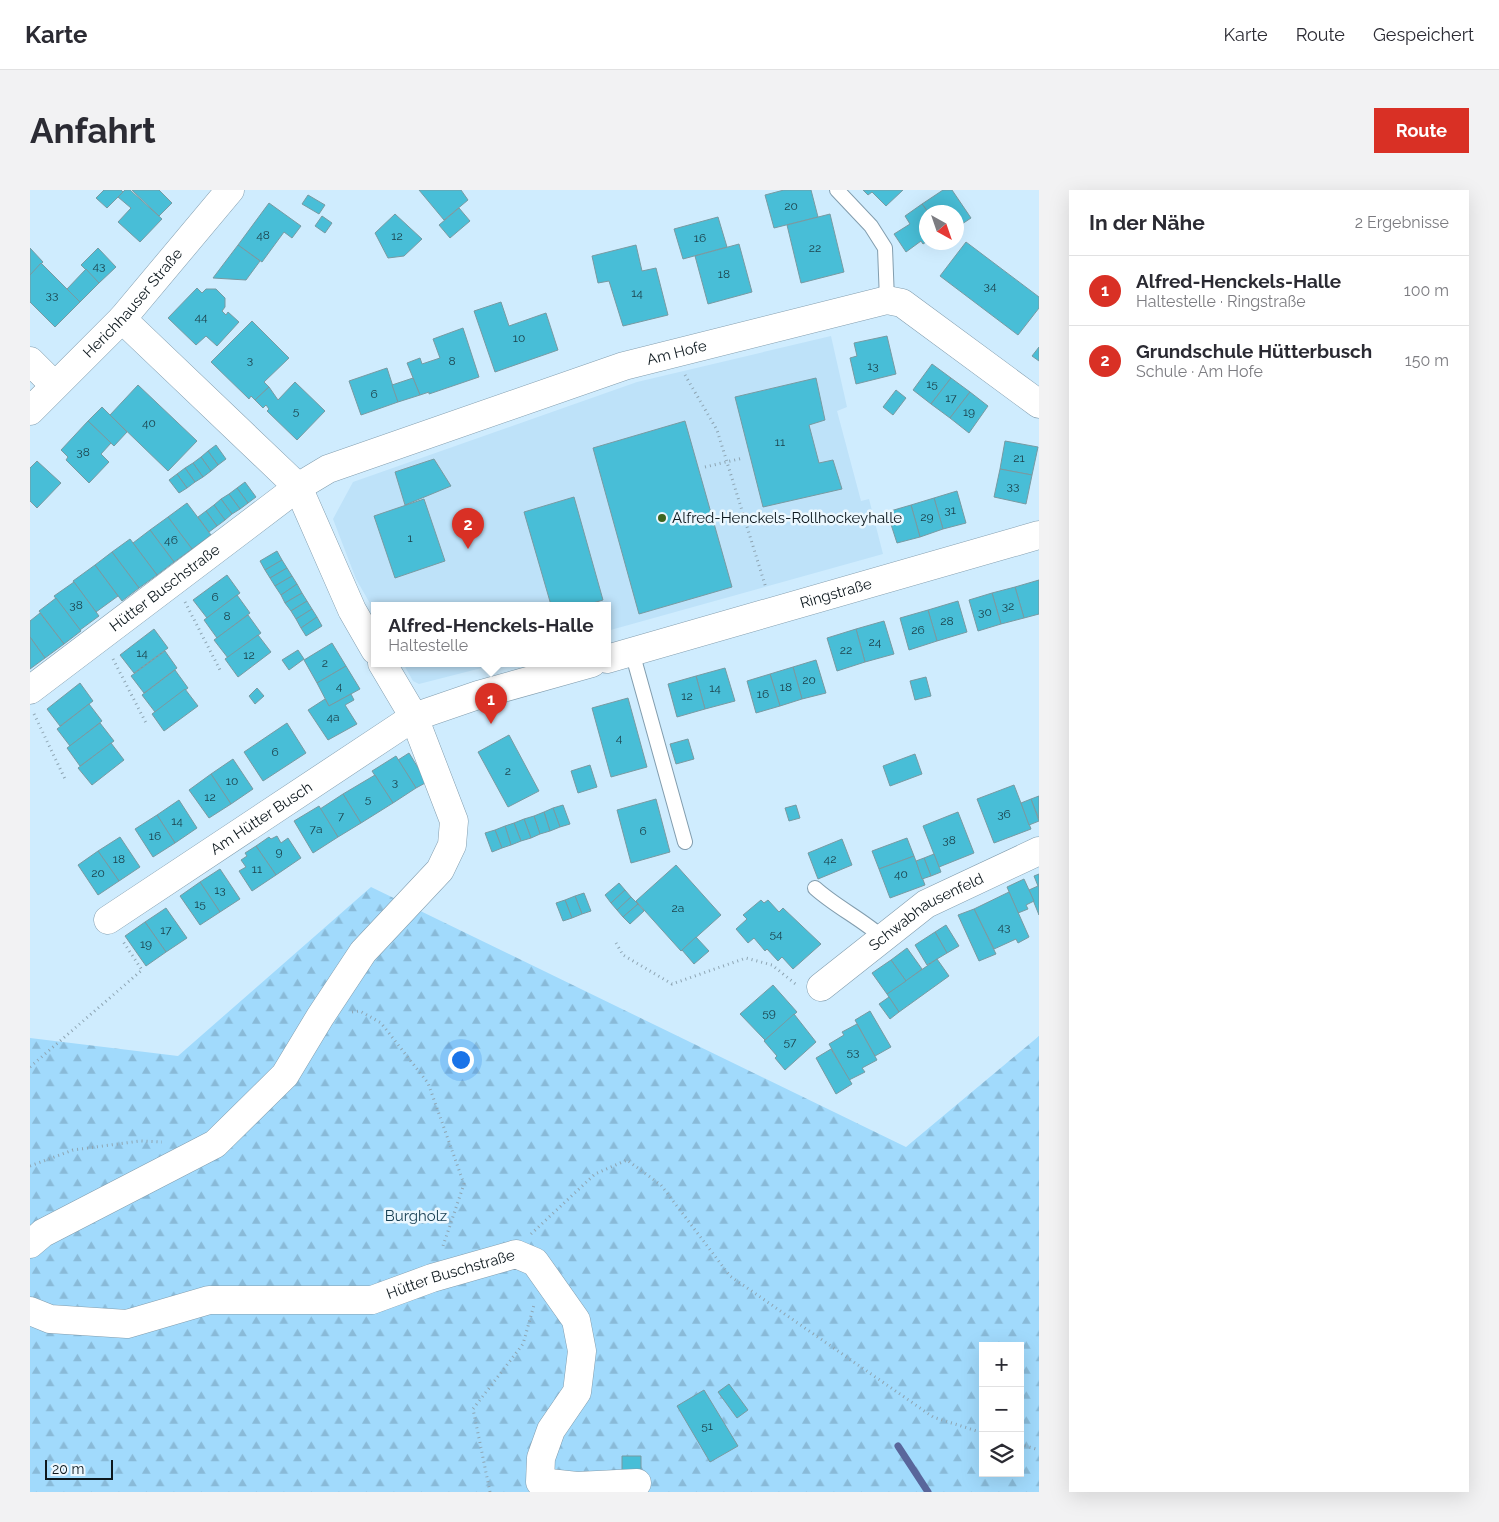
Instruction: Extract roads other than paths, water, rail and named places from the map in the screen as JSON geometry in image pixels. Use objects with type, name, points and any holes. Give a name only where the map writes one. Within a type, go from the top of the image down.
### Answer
[{"type":"street","name":"Herichhauser Straße","points":[[30,411],[122,319],[230,190]]},
{"type":"street","points":[[887,300],[902,303],[1039,404]]},
{"type":"street","name":"Am Hofe","points":[[298,487],[328,469],[624,366],[887,300]]},
{"type":"street","points":[[122,319],[298,487],[352,610],[371,643]]},
{"type":"street","points":[[30,361],[54,385]]},
{"type":"street","name":"Hütter Buschstraße","points":[[30,690],[298,487]]},
{"type":"street","name":"Ringstraße","points":[[620,656],[1039,536]]},
{"type":"street","points":[[30,1244],[43,1233],[215,1144],[285,1075],[320,1017],[363,952],[440,870],[452,846],[454,821],[414,717],[384,667]]},
{"type":"street","points":[[414,717],[478,695],[578,667]]},
{"type":"street","name":"Am Hütter Busch","points":[[108,920],[414,717]]},
{"type":"street","name":"Schwabhausenfeld","points":[[821,987],[926,904],[1039,852]]},
{"type":"street","name":"Hütter Buschstraße","points":[[30,1311],[50,1319],[127,1324],[209,1300],[372,1300],[432,1278],[516,1254],[535,1262],[576,1320],[582,1351],[577,1392],[551,1430],[541,1458],[540,1482],[577,1486],[638,1483]]},
{"type":"lane","points":[[837,190],[871,226],[885,248],[887,300]]},
{"type":"lane","name":"Ringstraße","points":[[620,656],[685,842]]},
{"type":"lane","points":[[815,888],[842,910],[870,926],[883,938]]},
{"type":"waterway","points":[[898,1446],[928,1492]]},
{"type":"place","name":"Alfred-Henckels-Rollhockeyhalle","points":[[662,518]]},
{"type":"place","name":"Grundschule Hütterbusch","points":[[468,549]]},
{"type":"place","name":"Alfred-Henckels-Halle","points":[[491,724]]},
{"type":"park label","name":"Burgholz","points":[[416,1216]]}]
